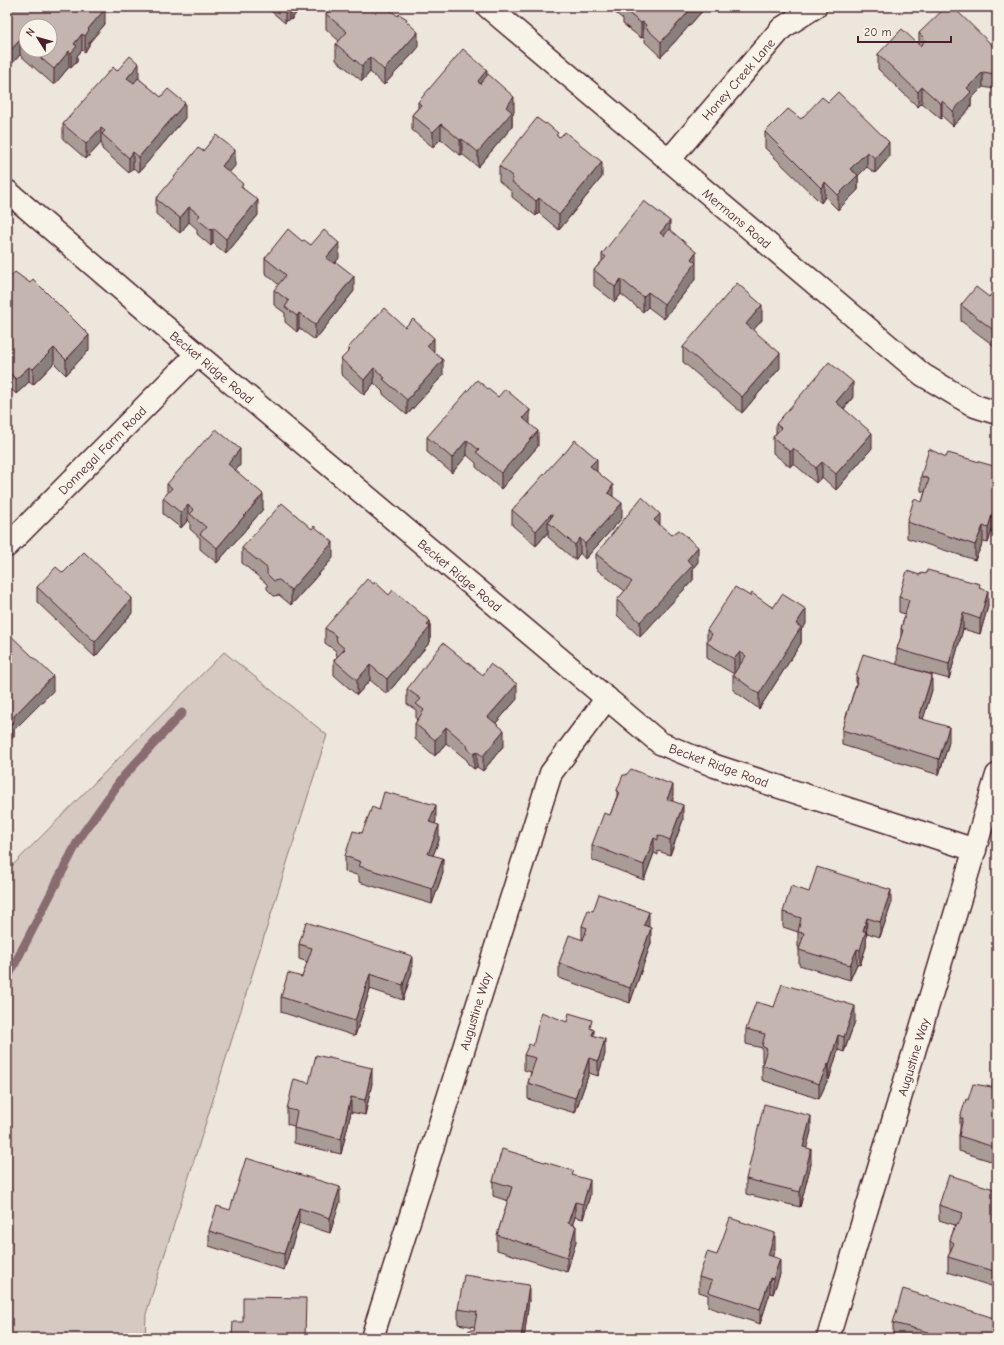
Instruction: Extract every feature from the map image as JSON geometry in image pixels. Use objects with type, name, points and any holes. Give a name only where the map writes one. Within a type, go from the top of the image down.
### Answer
[{"type":"street","name":"Mermans Road","points":[[488,7],[923,375],[975,406],[997,413]]},
{"type":"street","name":"Honey Creek Lane","points":[[669,160],[782,28],[815,7]]},
{"type":"street","name":"Becket Ridge Road","points":[[7,191],[197,354],[660,743],[708,763],[975,850]]},
{"type":"street","name":"Donnegal Farm Road","points":[[7,546],[197,354]]},
{"type":"street","name":"Augustine Way","points":[[372,1338],[551,773],[607,698]]},
{"type":"street","name":"Augustine Way","points":[[828,1338],[997,775]]},
{"type":"shaded area","points":[[224,652],[327,735],[146,1314],[145,1338],[7,1338],[7,871]]},
{"type":"building","points":[[7,7],[103,7],[105,9],[88,29],[89,30],[85,36],[82,34],[74,44],[77,46],[71,53],[69,51],[54,69],[41,58],[58,58],[58,18],[18,18],[18,42],[7,54]]},
{"type":"building","points":[[332,7],[386,7],[398,16],[399,14],[407,19],[406,21],[418,32],[384,70],[370,57],[362,66],[336,44],[347,32],[326,14]]},
{"type":"building","points":[[624,7],[693,7],[661,42],[645,27],[646,25],[643,22],[641,23],[623,9]]},
{"type":"building","points":[[946,7],[953,7],[997,50],[997,71],[994,74],[983,72],[967,88],[971,92],[953,111],[942,101],[941,104],[922,87],[918,92],[878,54],[902,29],[920,46],[926,40],[919,33]]},
{"type":"building","points":[[463,49],[487,70],[478,81],[480,84],[488,74],[514,97],[506,107],[512,112],[478,152],[462,139],[460,140],[441,124],[433,132],[412,115],[421,105],[418,102]]},
{"type":"building","points":[[130,56],[139,64],[127,78],[134,83],[138,78],[161,97],[168,89],[185,103],[139,157],[133,152],[129,158],[102,134],[105,131],[101,128],[86,144],[63,124],[113,67],[117,71]]},
{"type":"building","points":[[838,92],[889,142],[875,158],[867,152],[850,169],[858,175],[838,195],[825,182],[821,188],[765,132],[788,109],[801,119],[822,97],[828,102]]},
{"type":"building","points":[[537,118],[545,124],[546,123],[558,133],[556,135],[560,137],[565,132],[602,162],[559,215],[539,198],[536,201],[512,182],[512,176],[499,166]]},
{"type":"building","points":[[216,135],[235,150],[222,166],[243,184],[241,187],[258,200],[226,239],[213,228],[211,230],[197,219],[200,215],[189,207],[180,218],[156,199],[198,148],[203,151]]},
{"type":"building","points":[[644,201],[670,221],[660,233],[664,236],[669,229],[696,252],[691,259],[696,263],[664,304],[648,292],[643,297],[621,279],[615,287],[594,270],[606,257],[602,254]]},
{"type":"building","points":[[288,229],[302,241],[304,240],[311,245],[324,230],[339,243],[326,258],[335,264],[336,262],[354,276],[315,325],[299,313],[297,316],[285,307],[289,301],[274,290],[286,275],[265,258]]},
{"type":"building","points":[[15,272],[30,283],[33,279],[89,335],[66,360],[54,348],[33,369],[29,367],[16,379],[7,370],[7,280]]},
{"type":"building","points":[[737,283],[762,305],[746,324],[780,353],[742,397],[683,347]]},
{"type":"building","points":[[976,287],[989,297],[997,288],[997,333],[961,305]]},
{"type":"building","points":[[384,308],[405,327],[413,319],[434,338],[427,346],[443,360],[407,400],[383,379],[385,378],[374,368],[364,380],[341,359],[350,350],[348,348]]},
{"type":"building","points":[[829,362],[853,382],[836,402],[872,433],[836,474],[822,462],[816,468],[793,448],[790,452],[773,437],[781,428],[776,424]]},
{"type":"building","points":[[477,380],[498,397],[505,389],[530,410],[523,418],[538,431],[501,473],[476,452],[479,450],[467,440],[452,458],[427,437]]},
{"type":"building","points":[[216,429],[240,449],[228,464],[263,494],[217,548],[200,534],[206,527],[190,514],[194,510],[188,505],[181,513],[163,498],[172,488],[167,484]]},
{"type":"building","points":[[575,440],[597,459],[590,466],[613,485],[608,493],[622,503],[585,544],[580,538],[575,545],[548,522],[553,515],[551,514],[536,531],[512,510],[562,454],[565,453]]},
{"type":"building","points":[[929,449],[946,457],[948,453],[997,467],[997,502],[988,528],[983,526],[975,545],[907,522],[914,499],[922,502],[929,479],[921,476]]},
{"type":"building","points":[[642,497],[660,514],[654,520],[672,535],[679,530],[698,547],[687,560],[693,565],[640,622],[617,600],[632,582],[596,554]]},
{"type":"building","points":[[282,503],[312,529],[314,526],[333,542],[291,590],[279,580],[274,581],[267,574],[267,568],[242,548]]},
{"type":"building","points":[[84,552],[132,598],[95,642],[37,587],[56,567],[63,573]]},
{"type":"building","points":[[927,570],[980,584],[979,588],[988,591],[980,619],[963,613],[949,664],[897,649],[903,630],[901,629],[909,600],[899,597],[907,571],[920,575],[921,573],[926,574]]},
{"type":"building","points":[[367,579],[374,584],[375,582],[389,595],[393,590],[430,621],[427,625],[430,627],[387,679],[370,665],[357,680],[334,660],[345,649],[337,642],[336,636],[325,628]]},
{"type":"building","points":[[735,587],[750,596],[752,593],[773,608],[782,594],[806,609],[796,624],[801,627],[759,694],[733,675],[746,656],[740,652],[734,659],[707,643],[712,634],[707,630]]},
{"type":"building","points":[[7,632],[53,676],[14,716],[14,721],[7,728]]},
{"type":"building","points":[[443,643],[483,675],[490,664],[517,684],[488,717],[504,730],[483,756],[477,752],[474,754],[468,749],[467,745],[446,727],[435,740],[415,724],[424,710],[416,704],[421,699],[407,689]]},
{"type":"building","points":[[863,654],[932,675],[919,718],[949,727],[939,759],[842,730],[858,678],[856,677]]},
{"type":"building","points":[[631,769],[673,785],[667,799],[683,805],[670,840],[658,835],[658,840],[654,838],[644,865],[592,845],[604,813],[610,815],[619,792],[617,790],[623,775],[626,775]]},
{"type":"building","points":[[384,792],[436,805],[429,822],[439,825],[428,854],[443,858],[432,889],[359,866],[361,862],[345,856],[353,831],[362,833],[372,807],[379,810]]},
{"type":"building","points":[[817,867],[891,890],[880,922],[867,918],[863,931],[866,931],[860,950],[857,949],[850,965],[799,950],[804,933],[798,932],[801,918],[783,912],[791,886],[809,892]]},
{"type":"building","points":[[599,894],[649,912],[644,925],[651,928],[630,988],[559,963],[569,935],[583,940],[587,928],[582,926],[588,910],[593,911]]},
{"type":"building","points":[[306,922],[412,956],[403,985],[370,974],[355,1021],[281,997],[288,973],[302,977],[312,948],[299,944]]},
{"type":"building","points":[[782,984],[855,1006],[844,1037],[838,1035],[829,1065],[828,1064],[819,1084],[762,1065],[767,1049],[762,1046],[765,1034],[746,1029],[756,1002],[774,1007]]},
{"type":"building","points":[[541,1012],[567,1022],[569,1013],[592,1020],[590,1028],[594,1030],[592,1035],[605,1039],[598,1061],[589,1058],[575,1098],[528,1083],[536,1058],[524,1055],[529,1044],[533,1046]]},
{"type":"building","points":[[316,1055],[372,1068],[365,1100],[351,1097],[341,1139],[294,1128],[297,1111],[287,1109],[294,1079],[309,1083]]},
{"type":"building","points":[[997,1070],[997,1148],[959,1136],[963,1118],[960,1118],[973,1084],[992,1087]]},
{"type":"building","points":[[764,1104],[811,1116],[803,1147],[811,1149],[800,1192],[746,1179]]},
{"type":"building","points":[[502,1149],[574,1171],[572,1175],[590,1180],[583,1204],[575,1202],[568,1223],[576,1226],[567,1257],[497,1235],[512,1187],[493,1181]]},
{"type":"building","points":[[246,1158],[340,1187],[330,1218],[299,1208],[284,1254],[209,1231],[217,1206],[230,1210]]},
{"type":"building","points":[[949,1175],[997,1190],[997,1272],[948,1257],[954,1243],[950,1240],[956,1224],[958,1225],[963,1213],[939,1205]]},
{"type":"building","points":[[730,1218],[775,1233],[768,1255],[780,1259],[773,1279],[770,1278],[760,1309],[708,1292],[712,1281],[699,1277],[707,1252],[717,1255]]},
{"type":"building","points":[[464,1275],[529,1285],[521,1338],[468,1338],[469,1330],[474,1330],[477,1312],[458,1309]]},
{"type":"building","points":[[903,1289],[997,1319],[992,1338],[927,1338],[928,1332],[893,1323]]},
{"type":"building","points":[[243,1297],[306,1298],[305,1338],[232,1338],[233,1322],[243,1322]]},
{"type":"waterway","points":[[7,979],[79,839],[123,777],[182,713]]}]
